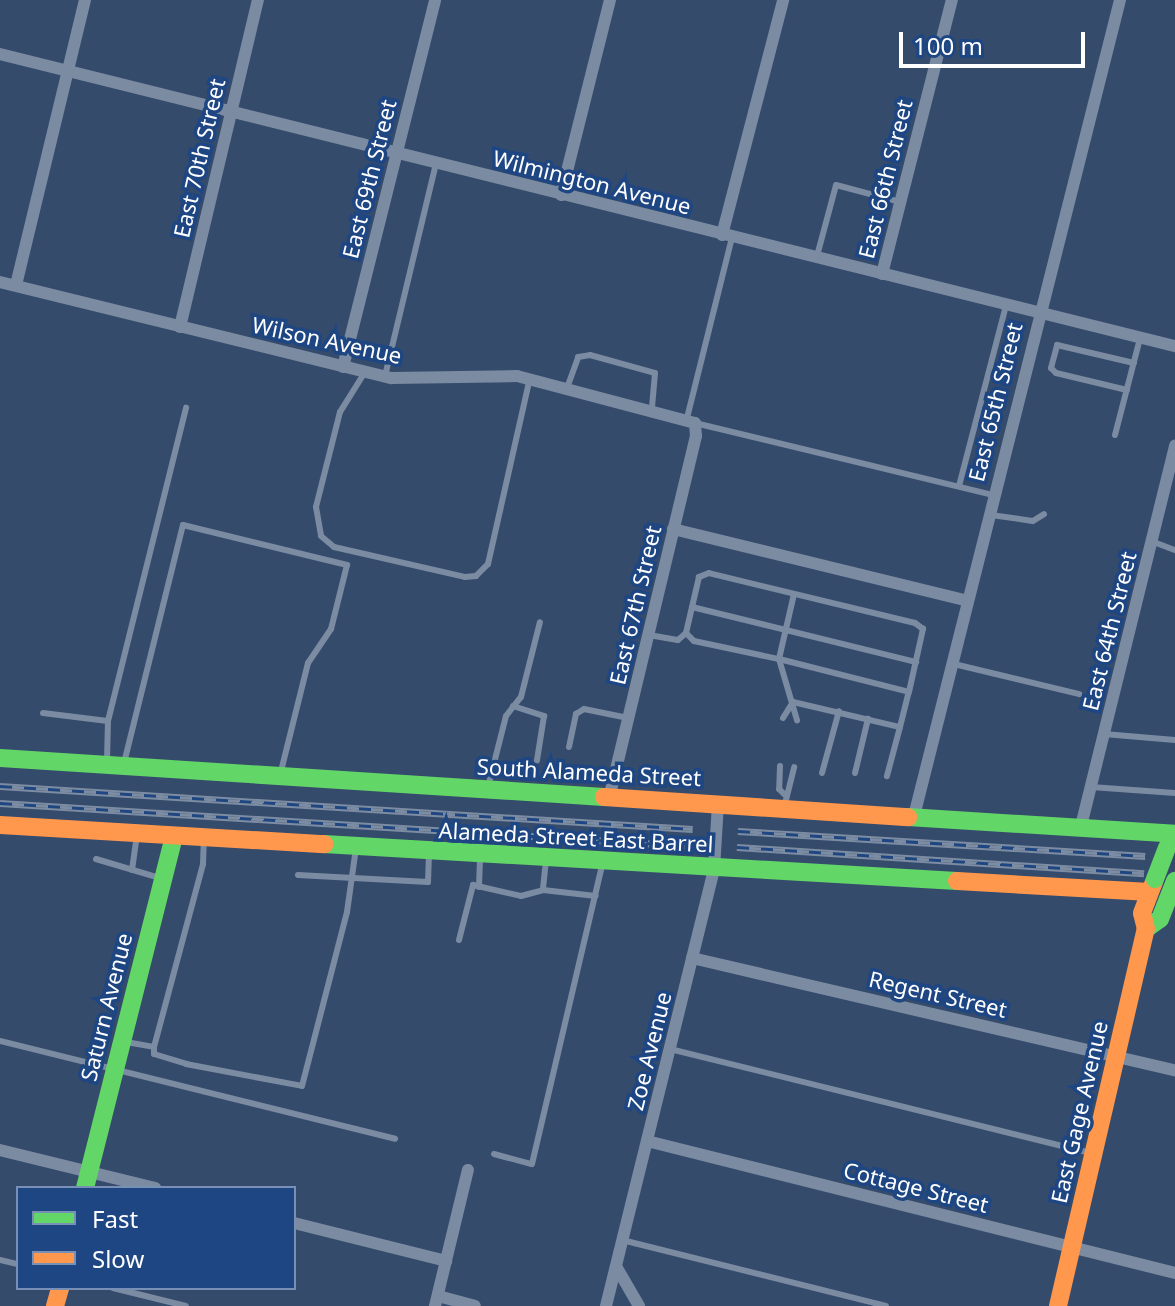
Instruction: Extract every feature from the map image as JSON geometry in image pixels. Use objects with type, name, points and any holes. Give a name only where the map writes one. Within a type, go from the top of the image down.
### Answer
[{"type":"main road","name":"South Alameda Street","points":[[0,758],[718,804],[787,798],[914,816],[1081,826],[1172,841]]},
{"type":"main road","name":"Alameda Street East Barrel","points":[[0,825],[714,869],[1152,885]]},
{"type":"main road","name":"Saturn Avenue","points":[[87,1180],[174,837]]},
{"type":"main road","name":"East Gage Avenue","points":[[1058,1306],[1146,929],[1142,913],[1172,841]]},
{"type":"main road","name":"East Gage Avenue","points":[[1146,929],[1160,919],[1175,881]]},
{"type":"street","points":[[16,285],[85,0]]},
{"type":"street","name":"East 70th Street","points":[[180,327],[258,0]]},
{"type":"street","name":"East 69th Street","points":[[343,367],[435,0]]},
{"type":"street","points":[[561,195],[610,0]]},
{"type":"street","points":[[727,236],[783,0]]},
{"type":"street","name":"East 66th Street","points":[[882,274],[952,0]]},
{"type":"street","name":"East 65th Street","points":[[914,816],[965,600],[1120,0]]},
{"type":"street","name":"Wilmington Avenue","points":[[0,54],[1175,346]]},
{"type":"street","name":"Wilson Avenue","points":[[0,282],[385,376],[530,378],[691,420]]},
{"type":"street","name":"East 67th Street","points":[[609,798],[696,436],[691,420]]},
{"type":"street","name":"East 64th Street","points":[[1081,826],[1175,445]]},
{"type":"street","points":[[673,529],[965,600]]},
{"type":"street","name":"Zoe Avenue","points":[[606,1306],[714,869],[718,804]]},
{"type":"street","name":"Regent Street","points":[[692,958],[1175,1070]]},
{"type":"street","name":"Cottage Street","points":[[647,1141],[1175,1273]]},
{"type":"street","points":[[0,1150],[87,1180],[138,1186]]},
{"type":"street","points":[[468,1170],[436,1301],[475,1306]]},
{"type":"street","points":[[296,1224],[446,1261]]},
{"type":"street","points":[[616,1265],[639,1306]]},
{"type":"lane","points":[[385,376],[436,164]]},
{"type":"lane","points":[[817,258],[836,185],[900,202]]},
{"type":"lane","points":[[727,236],[691,420],[992,495]]},
{"type":"lane","points":[[959,486],[1006,305]]},
{"type":"lane","points":[[1115,435],[1140,338]]},
{"type":"lane","points":[[1127,390],[1056,373],[1051,368],[1057,345],[1134,363]]},
{"type":"lane","points":[[567,388],[578,357],[590,355],[655,373],[652,409]]},
{"type":"lane","points":[[365,372],[340,412],[316,507],[321,536],[334,547],[465,577],[476,576],[488,564],[530,378]]},
{"type":"lane","points":[[116,765],[108,721],[186,408]]},
{"type":"lane","points":[[987,514],[1033,521],[1044,514]]},
{"type":"lane","points":[[116,765],[183,525],[347,565],[331,629],[308,663],[279,778]]},
{"type":"lane","points":[[1151,541],[1175,550]]},
{"type":"lane","points":[[648,635],[678,640],[686,633],[699,577],[709,573],[915,623],[923,629],[887,776]]},
{"type":"lane","points":[[794,594],[779,659],[797,720]]},
{"type":"lane","points":[[692,607],[916,662]]},
{"type":"lane","points":[[487,790],[506,716],[521,697],[540,622]]},
{"type":"lane","points":[[686,633],[694,641],[909,692]]},
{"type":"lane","points":[[950,664],[1079,694]]},
{"type":"lane","points":[[793,702],[900,727]]},
{"type":"lane","points":[[783,718],[793,702]]},
{"type":"lane","points":[[513,706],[544,716],[537,760]]},
{"type":"lane","points":[[569,747],[576,714],[584,709],[628,718]]},
{"type":"lane","points":[[822,773],[839,711]]},
{"type":"lane","points":[[43,713],[108,721]]},
{"type":"lane","points":[[855,773],[868,719]]},
{"type":"lane","points":[[1104,734],[1175,740]]},
{"type":"lane","points":[[780,766],[779,789],[787,798]]},
{"type":"lane","points":[[787,798],[794,767]]},
{"type":"lane","points":[[1091,787],[1175,793]]},
{"type":"lane","points":[[132,870],[137,835]]},
{"type":"lane","points":[[204,839],[203,864],[154,1054],[186,1064],[302,1086],[354,877],[356,848]]},
{"type":"lane","points":[[298,875],[428,882],[429,852]]},
{"type":"lane","points":[[479,887],[480,855]]},
{"type":"lane","points":[[96,859],[163,879]]},
{"type":"lane","points":[[543,890],[546,859]]},
{"type":"lane","points":[[494,1154],[532,1164],[603,862]]},
{"type":"lane","points":[[459,940],[473,885],[521,896],[543,890],[596,896]]},
{"type":"lane","points":[[0,1041],[395,1139]]},
{"type":"lane","points":[[122,1041],[154,1047]]},
{"type":"lane","points":[[670,1049],[1094,1154]]},
{"type":"lane","points":[[622,1240],[886,1306]]},
{"type":"lane","points":[[121,1290],[186,1306]]},
{"type":"railway","points":[[0,786],[693,829]]},
{"type":"railway","points":[[0,803],[692,846]]},
{"type":"railway","points":[[738,831],[1145,856]]},
{"type":"railway","points":[[737,847],[1144,873]]},
{"type":"traffic: fast","points":[[0,758],[604,797]]},
{"type":"traffic: fast","points":[[908,817],[1175,834]]},
{"type":"traffic: fast","points":[[86,1186],[174,837]]},
{"type":"traffic: fast","points":[[324,844],[957,881]]},
{"type":"traffic: fast","points":[[1155,879],[1167,847]]},
{"type":"traffic: fast","points":[[1146,929],[1160,919],[1175,881]]},
{"type":"traffic: slow","points":[[604,797],[908,817]]},
{"type":"traffic: slow","points":[[0,825],[324,844]]},
{"type":"traffic: slow","points":[[957,881],[1150,892]]},
{"type":"traffic: slow","points":[[1058,1306],[1146,929],[1142,913],[1154,881]]},
{"type":"traffic: slow","points":[[55,1306],[59,1290]]}]
